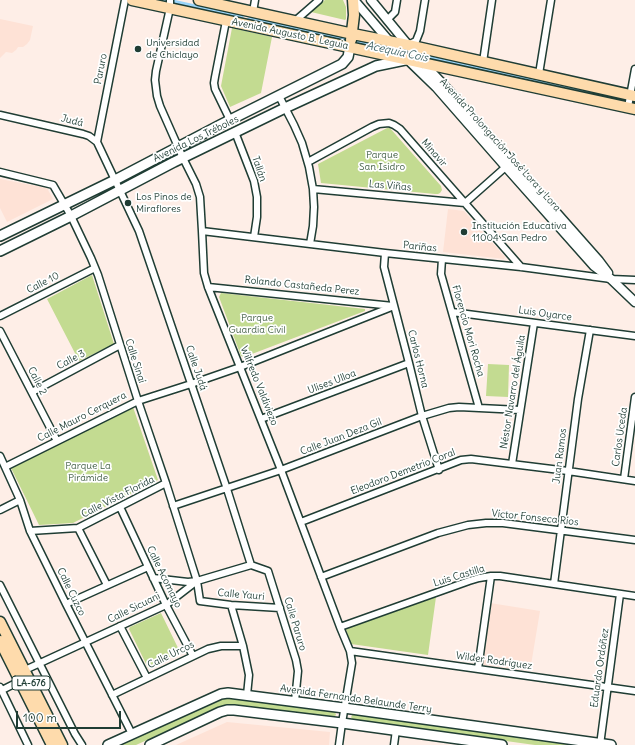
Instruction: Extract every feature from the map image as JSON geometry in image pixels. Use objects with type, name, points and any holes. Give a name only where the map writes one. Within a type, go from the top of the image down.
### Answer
[{"type":"main road","name":"Avenida Augusto B. Leguia","points":[[132,0],[170,5],[226,20],[630,108]]},
{"type":"main road","name":"Avenida Augusto B. Leguia","points":[[198,0],[632,95]]},
{"type":"main road","points":[[350,47],[353,34],[354,0]]},
{"type":"main road","name":"Avenida Los Tréboles","points":[[0,236],[115,180],[342,64],[348,57],[350,47]]},
{"type":"main road","name":"Avenida Los Tréboles","points":[[0,251],[182,158],[284,108],[376,66],[406,59]]},
{"type":"main road","name":"LA-676","points":[[0,622],[62,745]]},
{"type":"main road","name":"LA-676","points":[[0,641],[52,745]]},
{"type":"main road","name":"Avenida Fernando Belaunde Terry","points":[[108,745],[221,694],[228,693],[611,745]]},
{"type":"main road","points":[[150,745],[227,710],[342,722],[396,730],[441,741],[497,745]]},
{"type":"street","name":"Paruro","points":[[96,142],[125,0]]},
{"type":"street","points":[[253,12],[255,0]]},
{"type":"street","points":[[294,21],[319,0]]},
{"type":"street","name":"Avenida Prolongación José Lora y Lora","points":[[354,0],[406,59],[436,87],[509,165]]},
{"type":"street","name":"Avenida Prolongación José Lora y Lora","points":[[371,0],[594,266],[612,279],[635,302]]},
{"type":"street","points":[[387,20],[395,12],[397,0]]},
{"type":"street","points":[[408,45],[416,41],[420,31],[426,0]]},
{"type":"street","points":[[483,62],[492,0]]},
{"type":"street","points":[[539,74],[551,0]]},
{"type":"street","name":"Wilfredo Valdiviezo","points":[[170,5],[156,71],[155,80],[157,96],[182,158],[196,184],[200,197],[204,272],[208,287],[281,470],[350,651],[352,663],[339,745]]},
{"type":"street","points":[[226,20],[214,83],[215,89],[230,120]]},
{"type":"street","points":[[630,108],[635,69]]},
{"type":"street","points":[[279,96],[302,143],[308,162],[313,189],[314,207],[310,244]]},
{"type":"street","name":"Judá","points":[[0,115],[83,134],[89,136],[96,142]]},
{"type":"street","name":"Minavir","points":[[308,162],[372,127],[379,124],[394,125],[400,129],[521,267]]},
{"type":"street","name":"Tallán","points":[[235,132],[254,181],[257,197],[257,217],[254,237]]},
{"type":"street","points":[[96,142],[115,180]]},
{"type":"street","points":[[465,203],[509,165]]},
{"type":"street","name":"Calle Sinaí","points":[[0,172],[53,184],[71,216],[95,268],[197,581],[200,601]]},
{"type":"street","name":"Calle Judá","points":[[115,180],[140,231],[251,565]]},
{"type":"street","name":"Las Viñas","points":[[313,189],[465,203]]},
{"type":"street","name":"Pariñas","points":[[202,231],[385,253],[521,267],[612,279],[635,280]]},
{"type":"street","name":"Carlos Horna","points":[[385,253],[384,268],[422,416],[438,470]]},
{"type":"street","name":"Florencio Mori Rocha","points":[[442,259],[441,274],[479,408]]},
{"type":"street","name":"Calle 10","points":[[0,316],[95,268]]},
{"type":"street","name":"Rolando Castañeda Perez","points":[[208,287],[394,306]]},
{"type":"street","name":"Calle Mauro Cerquera","points":[[5,467],[138,401],[240,367],[394,306]]},
{"type":"street","name":"Luis Oyarce","points":[[452,312],[635,336]]},
{"type":"street","name":"Néstor Navarro del Águila","points":[[512,464],[534,323]]},
{"type":"street","name":"Juan Ramos","points":[[554,584],[578,399],[590,330]]},
{"type":"street","name":"Calle 2","points":[[0,331],[57,441]]},
{"type":"street","name":"Calle 3","points":[[32,392],[120,345]]},
{"type":"street","name":"Ulises Ulloa","points":[[261,419],[409,363]]},
{"type":"street","name":"Carlos Uceda","points":[[624,479],[635,397]]},
{"type":"street","name":"Calle Juan Deza Gil","points":[[173,506],[281,470],[422,416],[450,408],[459,407],[520,410]]},
{"type":"street","name":"Calle Cuzco","points":[[0,456],[20,500],[30,531],[132,734]]},
{"type":"street","name":"Eleodoro Demetrio Coral","points":[[301,522],[461,460],[471,459],[635,481]]},
{"type":"street","name":"Calle Vista Florida","points":[[30,531],[78,528],[166,483]]},
{"type":"street","points":[[0,510],[20,500]]},
{"type":"street","name":"Calle Acomayo","points":[[120,507],[166,605],[193,656]]},
{"type":"street","name":"Víctor Fonseca Ríos","points":[[321,577],[438,533],[468,525],[504,523],[635,540]]},
{"type":"street","points":[[78,528],[107,585]]},
{"type":"street","name":"Calle Sicuani","points":[[25,670],[166,605],[197,581],[251,565]]},
{"type":"street","name":"Calle Paruro","points":[[251,565],[268,571],[280,608],[298,670],[295,701]]},
{"type":"street","points":[[66,604],[148,567]]},
{"type":"street","points":[[478,669],[491,576]]},
{"type":"street","name":"Luis Castilla","points":[[340,627],[469,581],[491,576],[500,576],[635,596]]},
{"type":"street","points":[[153,578],[188,582],[197,581]]},
{"type":"street","points":[[0,585],[75,734],[82,745]]},
{"type":"street","name":"Eduardo Ordóñez","points":[[600,744],[620,594]]},
{"type":"street","name":"Calle Yauri","points":[[200,601],[231,605],[280,608]]},
{"type":"street","points":[[231,605],[243,646],[249,675],[247,695]]},
{"type":"street","points":[[120,626],[147,678]]},
{"type":"street","name":"Calle Urcos","points":[[112,695],[213,647],[243,646]]},
{"type":"street","name":"Wilder Rodríguez","points":[[350,651],[635,690]]},
{"type":"street","points":[[20,682],[1,689],[28,745]]},
{"type":"street","points":[[394,745],[396,730]]},
{"type":"shaded area","points":[[0,19],[33,26],[30,40],[27,44],[23,47],[18,47],[12,53],[6,52],[0,58]]},
{"type":"shaded area","points":[[0,179],[47,188],[53,199],[7,222],[0,208]]},
{"type":"shaded area","name":"Institución Educativa 11004 San Pedro","points":[[448,209],[464,211],[505,257],[504,259],[443,252]]},
{"type":"shaded area","points":[[490,603],[540,611],[530,671],[484,665],[482,660],[483,648],[487,641],[485,638]]},
{"type":"shaded area","points":[[227,722],[330,732],[329,745],[176,745]]},
{"type":"green space","points":[[325,0],[343,0],[346,7],[346,19],[311,12]]},
{"type":"green space","points":[[232,28],[272,37],[261,93],[230,107],[221,86]]},
{"type":"green space","name":"Parque San Isidro","points":[[389,127],[441,186],[442,190],[440,193],[435,194],[321,183],[318,164]]},
{"type":"green space","points":[[92,275],[114,344],[79,361],[47,299]]},
{"type":"green space","name":"Parque Guardia Civil","points":[[221,293],[365,309],[365,311],[244,357],[241,356],[219,297]]},
{"type":"green space","points":[[488,364],[509,365],[508,397],[486,396]]},
{"type":"green space","name":"Parque La Pirámide","points":[[133,407],[158,480],[73,523],[39,525],[11,468]]},
{"type":"green space","points":[[436,597],[428,655],[351,644],[346,629]]},
{"type":"green space","points":[[161,613],[180,652],[148,668],[129,629],[130,627]]},
{"type":"green space","points":[[226,698],[335,711],[336,715],[334,717],[227,704],[136,745],[120,745]]},
{"type":"green space","points":[[353,714],[578,745],[535,745],[353,720],[351,717]]},
{"type":"waterway","name":"Acequia Cois","points":[[159,0],[240,18]]},
{"type":"waterway","name":"Acequia Cois","points":[[250,21],[376,46],[635,103]]},
{"type":"place","name":"Universidad de Chiclayo","points":[[138,49]]},
{"type":"place","name":"Los Pinos de Miraflores","points":[[128,203]]},
{"type":"place","name":"Institución Educativa 11004 San Pedro","points":[[464,232]]}]
